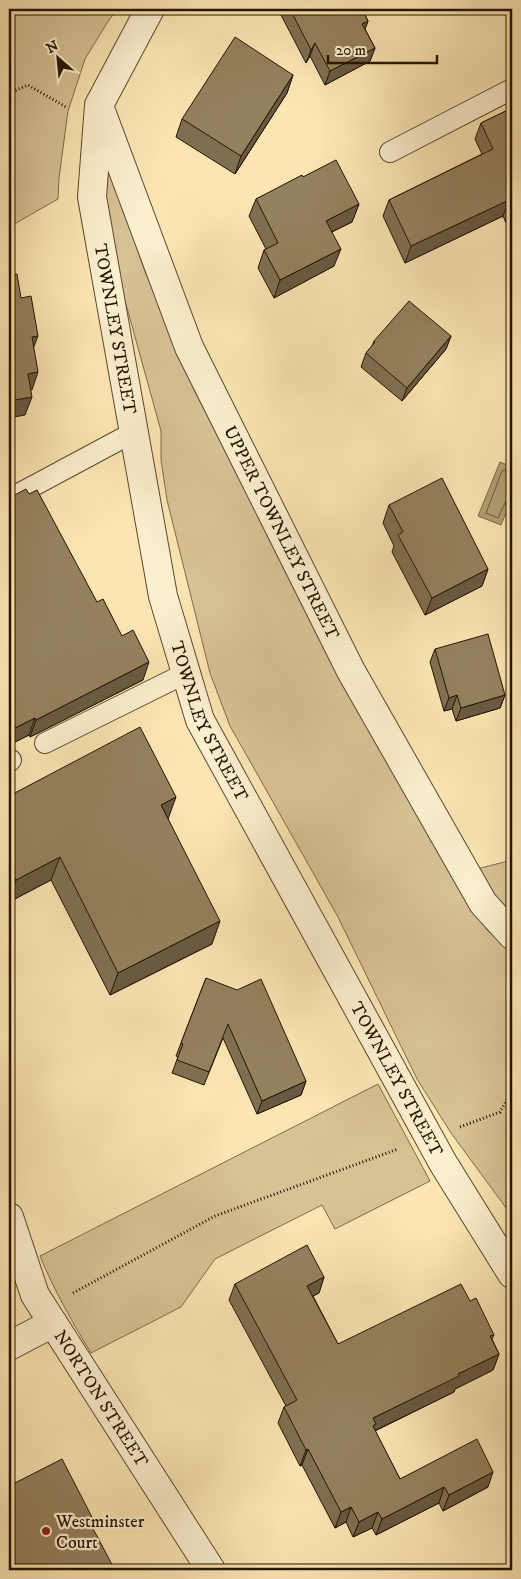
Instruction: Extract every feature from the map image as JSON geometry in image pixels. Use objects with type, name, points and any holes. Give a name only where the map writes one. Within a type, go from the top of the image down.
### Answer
[{"type":"street","points":[[98,115],[150,9]]},
{"type":"street","name":"TOWNLEY STREET","points":[[98,115],[92,197],[163,596],[200,720],[443,1163],[512,1274]]},
{"type":"street","name":"UPPER TOWNLEY STREET","points":[[98,115],[189,347],[351,671],[483,904],[512,935]]},
{"type":"street","name":"NORTON STREET","points":[[9,1217],[35,1295],[211,1570]]},
{"type":"street","points":[[9,1346],[49,1316]]},
{"type":"lane","points":[[390,152],[512,89]]},
{"type":"lane","points":[[9,498],[134,432]]},
{"type":"lane","points":[[45,743],[186,673]]},
{"type":"path","points":[[9,92],[28,85],[98,115]]},
{"type":"path","points":[[49,1316],[127,1262],[215,1216],[500,1112],[512,1091]]},
{"type":"shaded area","points":[[9,9],[117,9],[85,59],[68,111],[58,199],[9,227]]},
{"type":"shaded area","points":[[105,173],[112,176],[117,185],[143,266],[196,394],[473,910],[487,930],[512,952],[512,1216],[451,1133],[417,1079],[338,917],[230,726],[210,673],[167,500],[161,460],[161,431],[103,221]]},
{"type":"shaded area","points":[[512,860],[512,914],[491,890],[477,869]]},
{"type":"shaded area","points":[[378,1084],[430,1181],[335,1229],[322,1205],[215,1259],[181,1307],[91,1353],[64,1306],[40,1256]]},
{"type":"water","points":[[500,462],[512,467],[512,499],[501,525],[478,516]]},
{"type":"building","points":[[290,9],[362,9],[368,21],[362,24],[375,48],[330,71],[315,43],[311,50]]},
{"type":"building","points":[[235,37],[293,75],[241,156],[182,119]]},
{"type":"building","points":[[512,108],[512,206],[509,200],[411,246],[389,200],[493,149],[481,123]]},
{"type":"building","points":[[336,160],[359,204],[326,221],[341,249],[280,280],[264,250],[278,243],[256,199]]},
{"type":"building","points":[[17,274],[21,298],[31,296],[38,336],[32,337],[38,372],[28,374],[32,397],[9,401],[9,275]]},
{"type":"building","points":[[409,301],[451,336],[407,388],[366,353]]},
{"type":"building","points":[[442,478],[488,569],[432,598],[398,535],[403,532],[389,505]]},
{"type":"building","points":[[26,489],[29,494],[37,490],[97,602],[103,599],[122,636],[133,630],[149,662],[36,720],[35,718],[9,731],[9,498]]},
{"type":"building","points":[[488,634],[505,695],[461,708],[457,695],[449,698],[435,649]]},
{"type":"building","points":[[140,727],[176,797],[161,805],[220,921],[118,973],[60,857],[16,880],[9,867],[9,796]]},
{"type":"building","points":[[206,978],[237,990],[261,979],[306,1081],[262,1101],[228,1024],[209,1072],[177,1060],[183,1044],[181,1043]]},
{"type":"building","points":[[307,1245],[324,1277],[307,1286],[338,1344],[461,1284],[470,1301],[476,1298],[494,1335],[490,1336],[499,1354],[458,1374],[459,1376],[373,1418],[376,1424],[373,1426],[400,1479],[477,1439],[493,1472],[449,1495],[444,1487],[382,1519],[378,1512],[359,1522],[351,1507],[341,1512],[284,1407],[297,1400],[235,1284]]},
{"type":"building","name":"Westminster Court","points":[[62,1459],[94,1521],[90,1523],[115,1570],[9,1570],[9,1486]]},
{"type":"place","name":"Westminster Court","points":[[46,1531]]}]
